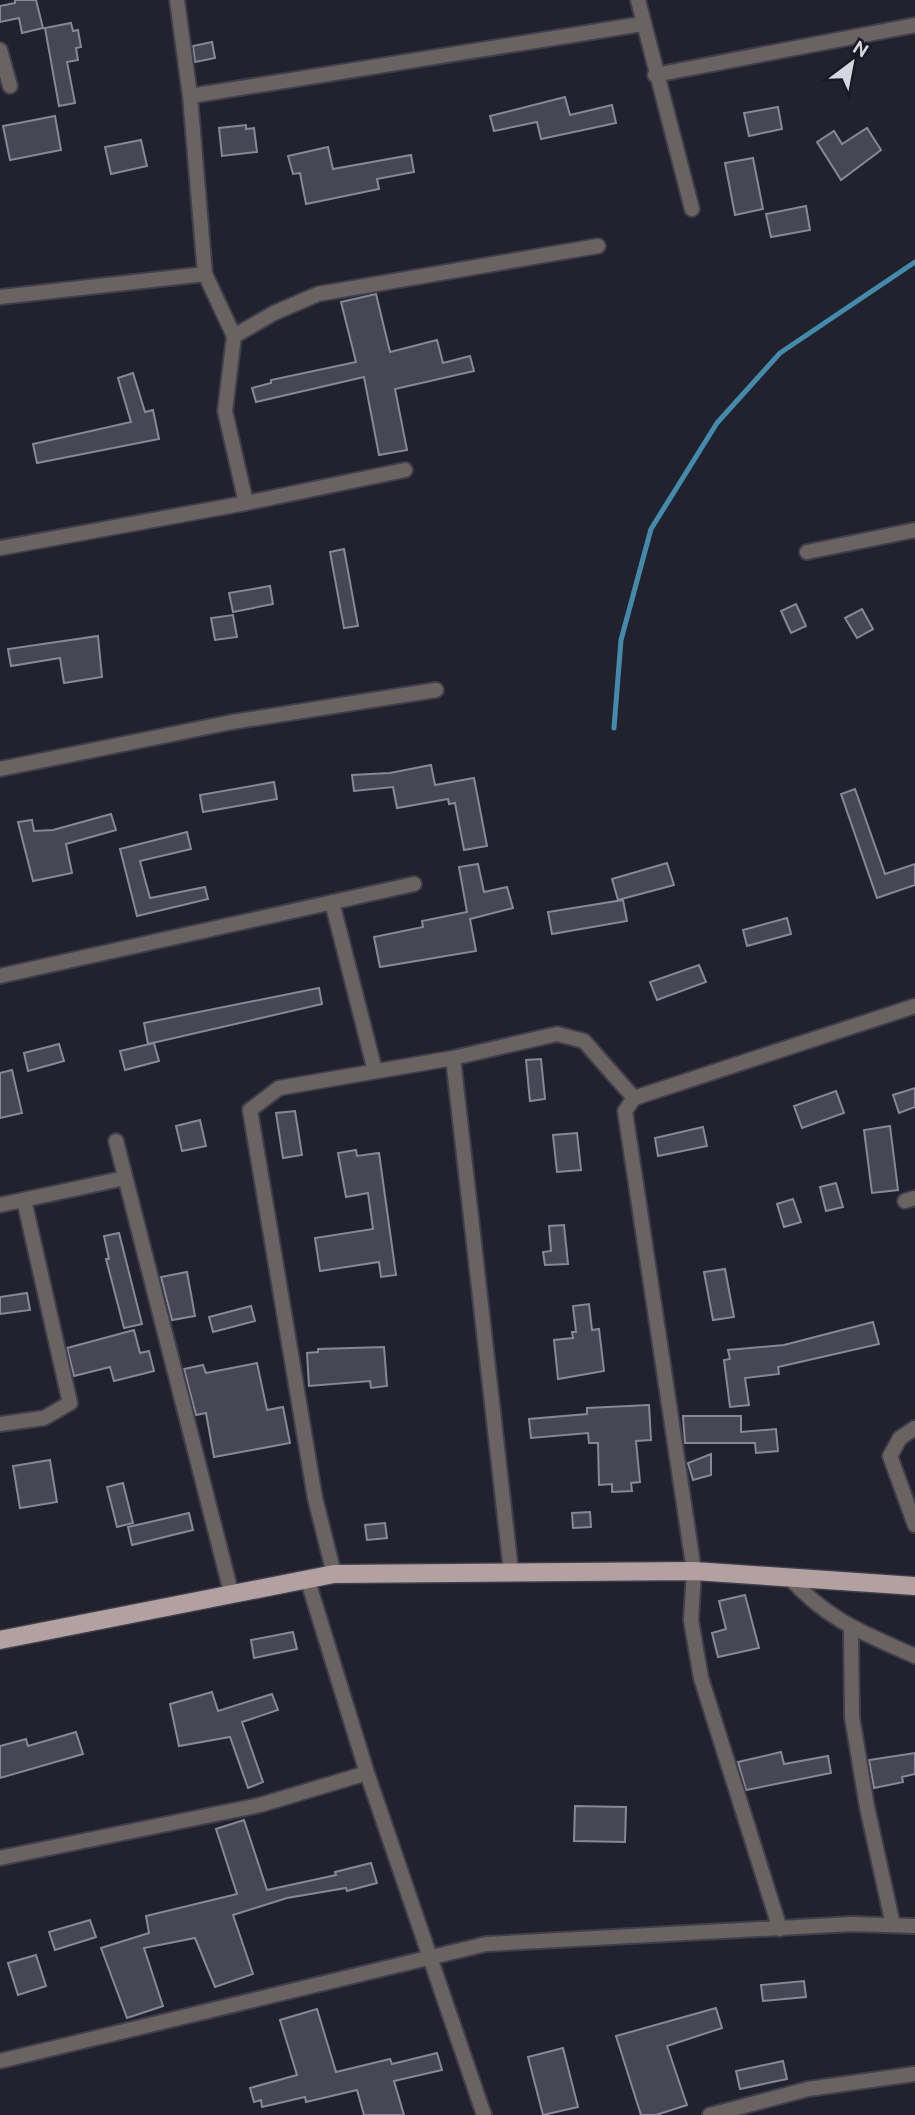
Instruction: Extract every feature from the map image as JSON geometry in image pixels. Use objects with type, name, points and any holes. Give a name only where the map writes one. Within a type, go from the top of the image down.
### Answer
[{"type":"main road","points":[[0,1640],[231,1592],[334,1574],[694,1570],[915,1586]]},
{"type":"street","points":[[177,0],[190,96],[205,274],[234,335],[225,411],[246,503]]},
{"type":"street","points":[[638,0],[655,75],[692,209]]},
{"type":"street","points":[[190,96],[642,24]]},
{"type":"street","points":[[655,75],[915,24]]},
{"type":"street","points":[[0,50],[10,86]]},
{"type":"street","points":[[234,335],[274,313],[318,294],[597,246]]},
{"type":"street","points":[[0,298],[205,274]]},
{"type":"street","points":[[0,548],[246,503],[405,470]]},
{"type":"street","points":[[807,552],[915,530]]},
{"type":"street","points":[[0,769],[232,722],[436,690]]},
{"type":"street","points":[[0,976],[414,884]]},
{"type":"street","points":[[332,902],[375,1071]]},
{"type":"street","points":[[780,1929],[701,1678],[691,1620],[694,1570],[625,1111],[634,1098],[915,1006]]},
{"type":"street","points":[[334,1574],[316,1498],[250,1110],[279,1088],[453,1058],[557,1034],[584,1041],[634,1098]]},
{"type":"street","points":[[453,1058],[511,1571]]},
{"type":"street","points":[[116,1142],[231,1592]]},
{"type":"street","points":[[0,1205],[125,1178]]},
{"type":"street","points":[[0,1424],[44,1418],[70,1403],[24,1200]]},
{"type":"street","points":[[915,1428],[900,1438],[890,1456],[915,1525]]},
{"type":"street","points":[[788,1576],[812,1604],[851,1628],[915,1656]]},
{"type":"street","points":[[307,1578],[367,1773],[484,2115]]},
{"type":"street","points":[[851,1628],[852,1717],[867,1807],[893,1925]]},
{"type":"street","points":[[0,1858],[260,1805],[367,1773]]},
{"type":"street","points":[[0,2061],[486,1944],[780,1929],[915,1926]]},
{"type":"street","points":[[710,2115],[808,2089],[915,2074]]},
{"type":"building","points":[[15,0],[36,0],[43,28],[22,33],[19,18],[0,22],[0,6],[15,3]]},
{"type":"building","points":[[71,23],[73,31],[78,30],[81,47],[76,48],[78,60],[67,62],[75,103],[59,106],[45,28]]},
{"type":"building","points":[[212,42],[215,58],[195,62],[193,46]]},
{"type":"building","points":[[565,97],[570,115],[612,105],[616,123],[541,139],[537,122],[494,131],[490,116]]},
{"type":"building","points":[[778,107],[782,129],[749,136],[744,113]]},
{"type":"building","points":[[55,116],[61,150],[10,160],[3,126]]},
{"type":"building","points":[[246,125],[246,129],[254,128],[257,152],[222,156],[219,128]]},
{"type":"building","points":[[867,128],[881,150],[841,180],[817,142],[834,131],[842,144]]},
{"type":"building","points":[[141,140],[147,166],[111,174],[105,147]]},
{"type":"building","points":[[328,147],[333,169],[411,155],[414,172],[377,179],[379,189],[306,204],[300,173],[293,174],[288,156]]},
{"type":"building","points":[[753,158],[763,209],[735,215],[725,163]]},
{"type":"building","points":[[806,206],[810,230],[771,237],[766,214]]},
{"type":"building","points":[[376,294],[390,352],[437,340],[443,363],[470,356],[474,371],[395,389],[407,450],[379,455],[364,377],[256,402],[252,388],[271,383],[271,380],[356,362],[341,302]]},
{"type":"building","points":[[133,373],[145,412],[153,410],[159,439],[37,463],[33,444],[131,422],[118,378]]},
{"type":"building","points":[[344,549],[358,626],[344,628],[330,552]]},
{"type":"building","points":[[270,586],[273,604],[233,612],[229,593]]},
{"type":"building","points":[[796,604],[806,626],[791,633],[781,611]]},
{"type":"building","points":[[862,609],[873,629],[857,638],[845,618]]},
{"type":"building","points":[[233,615],[237,637],[215,640],[211,618]]},
{"type":"building","points":[[98,636],[102,677],[64,683],[60,658],[11,666],[8,649]]},
{"type":"building","points":[[431,765],[435,785],[474,778],[487,846],[464,850],[455,803],[449,804],[448,799],[397,808],[393,787],[354,791],[352,775],[390,773]]},
{"type":"building","points":[[274,782],[277,799],[203,812],[200,795]]},
{"type":"building","points":[[855,789],[885,874],[915,864],[915,885],[877,898],[841,794]]},
{"type":"building","points":[[111,814],[116,830],[66,844],[72,873],[33,881],[18,822],[32,820],[34,831],[53,830]]},
{"type":"building","points":[[187,832],[191,849],[140,861],[150,898],[205,887],[208,899],[137,916],[120,849]]},
{"type":"building","points":[[667,863],[674,885],[618,900],[612,879]]},
{"type":"building","points":[[478,864],[484,892],[507,887],[513,908],[470,919],[476,951],[380,967],[374,937],[423,927],[422,921],[467,912],[459,867]]},
{"type":"building","points":[[623,900],[627,921],[552,934],[548,912]]},
{"type":"building","points":[[787,918],[791,934],[747,946],[743,930]]},
{"type":"building","points":[[699,965],[706,982],[657,1000],[650,982]]},
{"type":"building","points":[[319,988],[322,1004],[148,1044],[144,1023]]},
{"type":"building","points":[[154,1043],[159,1061],[125,1070],[120,1051]]},
{"type":"building","points":[[59,1044],[64,1061],[28,1071],[24,1053]]},
{"type":"building","points":[[541,1059],[545,1099],[530,1101],[526,1060]]},
{"type":"building","points":[[12,1070],[22,1113],[0,1118],[0,1073]]},
{"type":"building","points":[[915,1088],[915,1107],[899,1113],[893,1095]]},
{"type":"building","points":[[836,1091],[844,1113],[802,1128],[794,1106]]},
{"type":"building","points":[[295,1111],[302,1155],[283,1158],[276,1113]]},
{"type":"building","points":[[200,1120],[206,1146],[182,1151],[176,1126]]},
{"type":"building","points":[[890,1126],[898,1190],[872,1193],[864,1130]]},
{"type":"building","points":[[703,1127],[707,1146],[658,1156],[655,1138]]},
{"type":"building","points":[[577,1133],[581,1170],[557,1172],[553,1135]]},
{"type":"building","points":[[356,1150],[357,1156],[379,1153],[396,1275],[381,1277],[379,1262],[320,1271],[315,1238],[373,1229],[368,1193],[346,1197],[338,1153]]},
{"type":"building","points":[[836,1183],[843,1207],[826,1211],[820,1187]]},
{"type":"building","points":[[793,1199],[801,1222],[784,1227],[777,1204]]},
{"type":"building","points":[[564,1225],[568,1264],[545,1265],[543,1252],[551,1251],[549,1226]]},
{"type":"building","points":[[119,1233],[142,1324],[124,1328],[106,1259],[109,1259],[104,1236]]},
{"type":"building","points":[[725,1269],[734,1317],[713,1320],[704,1272]]},
{"type":"building","points":[[187,1272],[195,1316],[172,1320],[161,1277]]},
{"type":"building","points":[[27,1293],[30,1310],[0,1314],[0,1297]]},
{"type":"building","points":[[589,1304],[592,1330],[599,1329],[604,1371],[558,1379],[554,1340],[573,1338],[572,1332],[576,1332],[573,1306]]},
{"type":"building","points":[[251,1306],[255,1321],[213,1332],[209,1317]]},
{"type":"building","points":[[873,1322],[879,1344],[778,1367],[779,1374],[745,1378],[749,1405],[730,1407],[724,1360],[730,1359],[728,1350],[784,1345]]},
{"type":"building","points":[[134,1330],[140,1353],[149,1351],[154,1371],[114,1381],[110,1367],[74,1376],[67,1348]]},
{"type":"building","points":[[384,1347],[387,1386],[371,1388],[370,1381],[309,1386],[307,1353],[318,1352],[318,1349]]},
{"type":"building","points":[[257,1363],[267,1410],[283,1407],[290,1443],[214,1457],[206,1413],[196,1415],[184,1369],[203,1365],[206,1373]]},
{"type":"building","points":[[649,1405],[651,1440],[636,1441],[640,1482],[631,1483],[632,1491],[612,1492],[612,1484],[599,1485],[598,1443],[589,1443],[588,1433],[531,1438],[529,1419],[587,1414],[587,1408]]},
{"type":"building","points":[[683,1416],[741,1416],[741,1432],[776,1429],[778,1451],[756,1453],[755,1443],[685,1443]]},
{"type":"building","points":[[711,1454],[711,1475],[693,1480],[688,1463]]},
{"type":"building","points":[[50,1460],[57,1502],[20,1508],[13,1466]]},
{"type":"building","points":[[123,1483],[133,1523],[117,1527],[107,1487]]},
{"type":"building","points":[[590,1512],[591,1527],[573,1528],[572,1513]]},
{"type":"building","points":[[189,1513],[193,1530],[132,1545],[128,1527]]},
{"type":"building","points":[[385,1523],[387,1538],[367,1540],[365,1525]]},
{"type":"building","points":[[745,1595],[759,1648],[718,1657],[712,1633],[726,1629],[719,1601]]},
{"type":"building","points":[[293,1632],[297,1649],[254,1658],[251,1640]]},
{"type":"building","points":[[212,1692],[218,1711],[272,1694],[278,1710],[242,1722],[263,1782],[248,1788],[230,1737],[179,1746],[170,1704]]},
{"type":"building","points":[[76,1732],[83,1754],[0,1778],[0,1746],[26,1739],[28,1746]]},
{"type":"building","points":[[781,1752],[784,1764],[828,1756],[831,1773],[746,1790],[738,1762]]},
{"type":"building","points":[[915,1753],[915,1774],[902,1777],[903,1782],[874,1788],[869,1760]]},
{"type":"building","points":[[575,1806],[626,1807],[625,1842],[574,1841]]},
{"type":"building","points":[[244,1820],[267,1890],[336,1875],[335,1872],[371,1863],[377,1883],[347,1891],[346,1888],[287,1898],[233,1915],[253,1974],[215,1987],[195,1938],[144,1948],[163,2006],[127,2018],[101,1948],[149,1933],[146,1916],[237,1894],[216,1829]]},
{"type":"building","points":[[90,1920],[96,1937],[55,1950],[49,1932]]},
{"type":"building","points":[[36,1955],[46,1986],[18,1995],[8,1963]]},
{"type":"building","points":[[804,1981],[806,1997],[763,2001],[761,1985]]},
{"type":"building","points":[[716,2008],[722,2028],[667,2046],[687,2105],[656,2115],[641,2115],[616,2036]]},
{"type":"building","points":[[317,2009],[336,2072],[390,2059],[392,2064],[437,2053],[442,2070],[394,2081],[404,2115],[364,2115],[357,2090],[306,2102],[305,2097],[262,2107],[261,2100],[254,2102],[250,2088],[297,2075],[280,2020]]},
{"type":"building","points":[[563,2048],[578,2107],[543,2115],[528,2057]]},
{"type":"building","points":[[783,2061],[787,2079],[740,2089],[736,2071]]},
{"type":"waterway","points":[[614,728],[621,640],[651,529],[717,423],[780,353],[915,262]]}]
